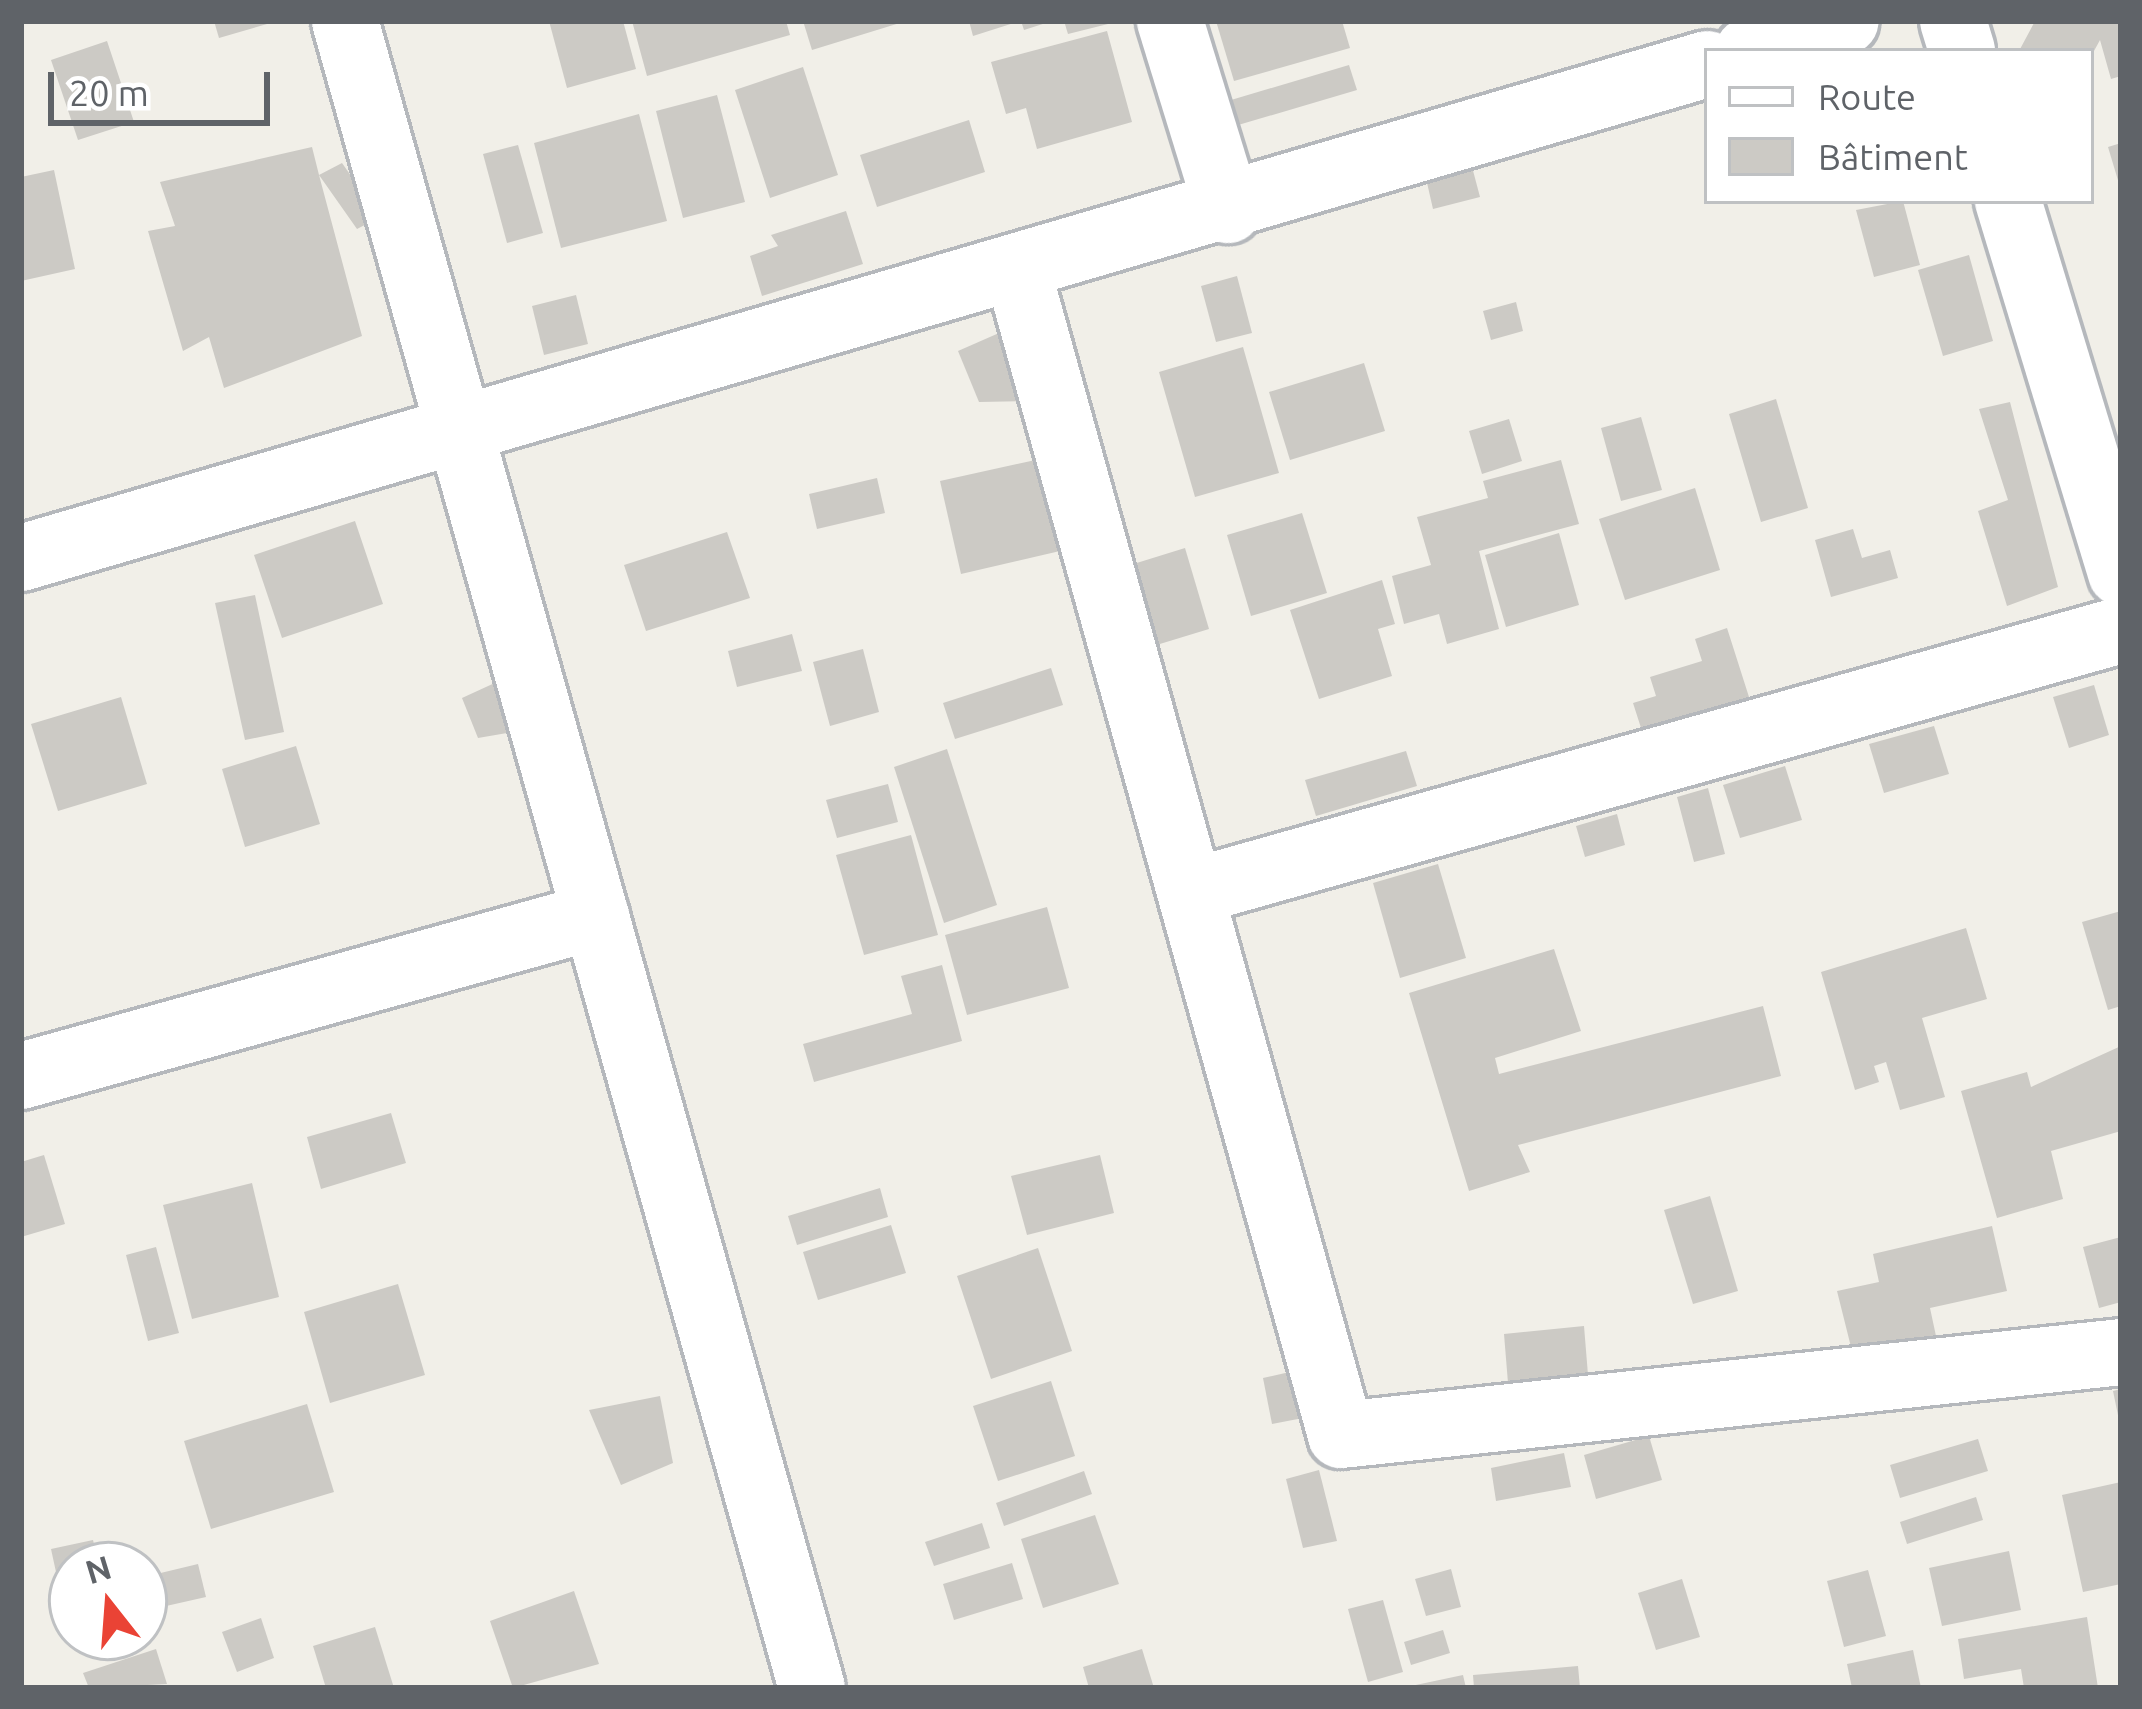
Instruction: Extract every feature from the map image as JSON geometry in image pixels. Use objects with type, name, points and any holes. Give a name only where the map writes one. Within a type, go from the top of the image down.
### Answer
[{"type":"street","points":[[345,21],[812,1688]]},
{"type":"street","points":[[1170,21],[1228,210]]},
{"type":"street","points":[[1758,48],[1846,21]]},
{"type":"street","points":[[21,558],[1018,272],[1704,65]]},
{"type":"street","points":[[2009,204],[2121,573]]},
{"type":"street","points":[[1018,272],[1195,891],[1341,1435],[2121,1352]]},
{"type":"street","points":[[1195,891],[2121,629]]},
{"type":"street","points":[[21,1076],[596,916]]},
{"type":"building","points":[[214,21],[274,21],[274,22],[219,38]]},
{"type":"building","points":[[549,21],[623,21],[636,69],[567,88]]},
{"type":"building","points":[[632,21],[786,21],[790,35],[647,76]]},
{"type":"building","points":[[803,21],[903,21],[903,22],[812,50]]},
{"type":"building","points":[[969,21],[1017,21],[1017,22],[973,36]]},
{"type":"building","points":[[1021,21],[1049,21],[1049,22],[1024,30]]},
{"type":"building","points":[[1064,21],[1112,21],[1112,23],[1068,34]]},
{"type":"building","points":[[1216,21],[1342,21],[1350,48],[1234,81]]},
{"type":"building","points":[[2035,21],[2121,21],[2121,76],[2111,79],[2100,40],[2094,51],[2021,48]]},
{"type":"building","points":[[1107,31],[1132,122],[1037,149],[1026,108],[1006,114],[991,62]]},
{"type":"building","points":[[107,41],[134,122],[78,140],[51,60]]},
{"type":"building","points":[[1349,65],[1357,90],[1228,128],[1221,103]]},
{"type":"building","points":[[803,67],[838,175],[770,198],[735,90]]},
{"type":"building","points":[[717,95],[745,202],[683,218],[656,111]]},
{"type":"building","points":[[639,114],[667,221],[561,248],[534,143]]},
{"type":"building","points":[[969,120],[985,172],[877,207],[860,155]]},
{"type":"building","points":[[2121,143],[2121,187],[2120,187],[2108,147]]},
{"type":"building","points":[[518,145],[543,233],[507,243],[483,154]]},
{"type":"building","points":[[312,147],[362,336],[224,388],[209,337],[183,351],[148,231],[175,226],[160,182]]},
{"type":"building","points":[[342,163],[380,217],[357,229],[319,175]]},
{"type":"building","points":[[1471,163],[1480,197],[1433,209],[1425,174]]},
{"type":"building","points":[[54,170],[75,269],[21,281],[21,177]]},
{"type":"building","points":[[1904,204],[1920,265],[1874,277],[1856,210]]},
{"type":"building","points":[[846,211],[863,264],[762,296],[750,256],[778,246],[771,235]]},
{"type":"building","points":[[1969,255],[1993,341],[1943,356],[1918,270]]},
{"type":"building","points":[[1237,276],[1252,333],[1216,342],[1201,286]]},
{"type":"building","points":[[576,295],[588,344],[544,355],[532,306]]},
{"type":"building","points":[[1516,302],[1523,331],[1491,340],[1483,311]]},
{"type":"building","points":[[999,333],[1027,401],[979,402],[958,351]]},
{"type":"building","points":[[1243,347],[1279,473],[1195,497],[1159,372]]},
{"type":"building","points":[[1364,363],[1385,431],[1290,460],[1269,392]]},
{"type":"building","points":[[1776,399],[1808,508],[1761,522],[1729,414]]},
{"type":"building","points":[[2010,402],[2058,587],[2007,606],[1978,511],[2008,500],[1979,409]]},
{"type":"building","points":[[1641,417],[1662,490],[1621,501],[1601,428]]},
{"type":"building","points":[[1509,419],[1522,461],[1482,474],[1469,431]]},
{"type":"building","points":[[1040,459],[1060,551],[961,574],[940,481]]},
{"type":"building","points":[[1561,460],[1579,524],[1479,551],[1499,629],[1447,644],[1439,614],[1404,624],[1392,576],[1431,565],[1417,517],[1488,498],[1483,481]]},
{"type":"building","points":[[877,478],[885,513],[817,529],[809,494]]},
{"type":"building","points":[[1695,488],[1720,570],[1625,600],[1599,519]]},
{"type":"building","points":[[1302,513],[1327,593],[1251,616],[1227,535]]},
{"type":"building","points":[[355,521],[383,604],[282,638],[254,555]]},
{"type":"building","points":[[1853,529],[1862,558],[1890,550],[1898,578],[1831,597],[1815,540]]},
{"type":"building","points":[[727,532],[750,598],[646,631],[624,565]]},
{"type":"building","points":[[1559,533],[1579,605],[1506,627],[1485,555]]},
{"type":"building","points":[[1185,548],[1209,629],[1150,647],[1127,566]]},
{"type":"building","points":[[1382,580],[1395,624],[1378,629],[1392,676],[1319,699],[1290,610]]},
{"type":"building","points":[[255,595],[284,732],[245,740],[215,603]]},
{"type":"building","points":[[1727,628],[1749,697],[1642,731],[1633,703],[1656,696],[1650,677],[1702,661],[1695,639]]},
{"type":"building","points":[[792,634],[802,671],[737,687],[728,651]]},
{"type":"building","points":[[863,649],[879,712],[830,726],[813,662]]},
{"type":"building","points":[[1051,668],[1063,705],[955,739],[943,703]]},
{"type":"building","points":[[499,681],[518,731],[478,738],[462,698]]},
{"type":"building","points":[[2094,685],[2109,735],[2069,748],[2053,697]]},
{"type":"building","points":[[121,697],[147,784],[58,811],[31,724]]},
{"type":"building","points":[[1934,726],[1949,774],[1884,793],[1869,744]]},
{"type":"building","points":[[296,746],[320,824],[245,847],[222,769]]},
{"type":"building","points":[[947,749],[997,905],[944,923],[894,767]]},
{"type":"building","points":[[1406,751],[1417,786],[1316,816],[1305,780]]},
{"type":"building","points":[[1785,766],[1802,820],[1740,838],[1723,785]]},
{"type":"building","points":[[888,784],[898,822],[837,838],[826,800]]},
{"type":"building","points":[[1708,788],[1725,854],[1694,862],[1677,797]]},
{"type":"building","points":[[1617,814],[1625,845],[1585,857],[1576,826]]},
{"type":"building","points":[[911,835],[938,935],[864,955],[836,855]]},
{"type":"building","points":[[1438,864],[1466,958],[1400,978],[1373,883]]},
{"type":"building","points":[[1047,907],[1069,988],[967,1015],[945,935]]},
{"type":"building","points":[[2121,911],[2121,1006],[2108,1010],[2082,922]]},
{"type":"building","points":[[1966,928],[1987,999],[1922,1018],[1945,1097],[1900,1110],[1886,1062],[1874,1066],[1879,1082],[1855,1090],[1821,972]]},
{"type":"building","points":[[1554,949],[1581,1031],[1495,1058],[1499,1074],[1763,1006],[1781,1076],[1518,1145],[1530,1172],[1469,1191],[1409,993]]},
{"type":"building","points":[[942,965],[962,1041],[814,1082],[803,1044],[912,1014],[901,976]]},
{"type":"building","points":[[2121,1046],[2121,1131],[2051,1151],[2063,1199],[1997,1218],[1961,1091],[2027,1072],[2031,1087]]},
{"type":"building","points":[[391,1113],[406,1163],[321,1189],[307,1137]]},
{"type":"building","points":[[44,1155],[65,1224],[21,1237],[21,1162]]},
{"type":"building","points":[[1100,1155],[1114,1213],[1027,1235],[1011,1176]]},
{"type":"building","points":[[252,1183],[279,1297],[192,1319],[163,1205]]},
{"type":"building","points":[[880,1188],[888,1217],[797,1245],[788,1216]]},
{"type":"building","points":[[1710,1196],[1738,1291],[1693,1304],[1664,1210]]},
{"type":"building","points":[[891,1225],[906,1273],[818,1300],[803,1252]]},
{"type":"building","points":[[1992,1226],[2007,1291],[1930,1308],[1936,1336],[1853,1355],[1837,1291],[1879,1282],[1873,1254]]},
{"type":"building","points":[[2121,1237],[2121,1302],[2099,1308],[2083,1247]]},
{"type":"building","points":[[156,1247],[179,1333],[148,1341],[126,1255]]},
{"type":"building","points":[[1038,1248],[1072,1351],[991,1379],[957,1276]]},
{"type":"building","points":[[398,1284],[425,1375],[330,1403],[304,1312]]},
{"type":"building","points":[[1584,1326],[1588,1375],[1508,1383],[1504,1334]]},
{"type":"building","points":[[1294,1371],[1303,1418],[1272,1424],[1263,1378]]},
{"type":"building","points":[[1051,1381],[1075,1456],[998,1481],[973,1406]]},
{"type":"building","points":[[2121,1389],[2121,1420],[2119,1420],[2113,1391]]},
{"type":"building","points":[[660,1396],[673,1463],[621,1485],[589,1410]]},
{"type":"building","points":[[307,1404],[334,1492],[211,1529],[184,1441]]},
{"type":"building","points":[[1649,1436],[1662,1480],[1596,1499],[1584,1455]]},
{"type":"building","points":[[1978,1439],[1988,1471],[1900,1498],[1890,1465]]},
{"type":"building","points":[[1564,1453],[1571,1487],[1496,1501],[1491,1468]]},
{"type":"building","points":[[1319,1470],[1337,1541],[1303,1548],[1286,1479]]},
{"type":"building","points":[[1084,1471],[1092,1494],[1004,1526],[996,1503]]},
{"type":"building","points":[[2121,1482],[2121,1584],[2083,1592],[2062,1495]]},
{"type":"building","points":[[1976,1497],[1983,1520],[1907,1544],[1900,1522]]},
{"type":"building","points":[[1095,1515],[1119,1584],[1043,1608],[1021,1539]]},
{"type":"building","points":[[982,1523],[990,1548],[934,1566],[925,1542]]},
{"type":"building","points":[[2009,1551],[2021,1610],[1942,1626],[1929,1568]]},
{"type":"building","points":[[1012,1563],[1023,1599],[954,1620],[943,1584]]},
{"type":"building","points":[[198,1564],[206,1597],[168,1606],[168,1571]]},
{"type":"building","points":[[1451,1569],[1461,1607],[1426,1616],[1415,1579]]},
{"type":"building","points":[[1868,1570],[1886,1636],[1844,1647],[1827,1581]]},
{"type":"building","points":[[1682,1579],[1700,1637],[1656,1650],[1638,1593]]},
{"type":"building","points":[[574,1591],[599,1664],[513,1688],[490,1621]]},
{"type":"building","points":[[1383,1600],[1403,1672],[1368,1682],[1348,1609]]},
{"type":"building","points":[[2087,1617],[2098,1688],[2024,1688],[2021,1669],[1964,1679],[1958,1639]]},
{"type":"building","points":[[261,1618],[274,1658],[237,1672],[222,1632]]},
{"type":"building","points":[[375,1627],[394,1688],[326,1688],[313,1646]]},
{"type":"building","points":[[1443,1630],[1450,1653],[1411,1665],[1404,1642]]},
{"type":"building","points":[[1142,1649],[1154,1688],[1089,1688],[1083,1667]]},
{"type":"building","points":[[1913,1650],[1921,1688],[1852,1688],[1847,1664]]},
{"type":"building","points":[[120,1661],[160,1661],[167,1684],[89,1688],[83,1673]]},
{"type":"building","points":[[1578,1666],[1580,1688],[1474,1688],[1473,1675]]},
{"type":"building","points":[[1463,1675],[1466,1688],[1411,1688],[1411,1686]]}]
